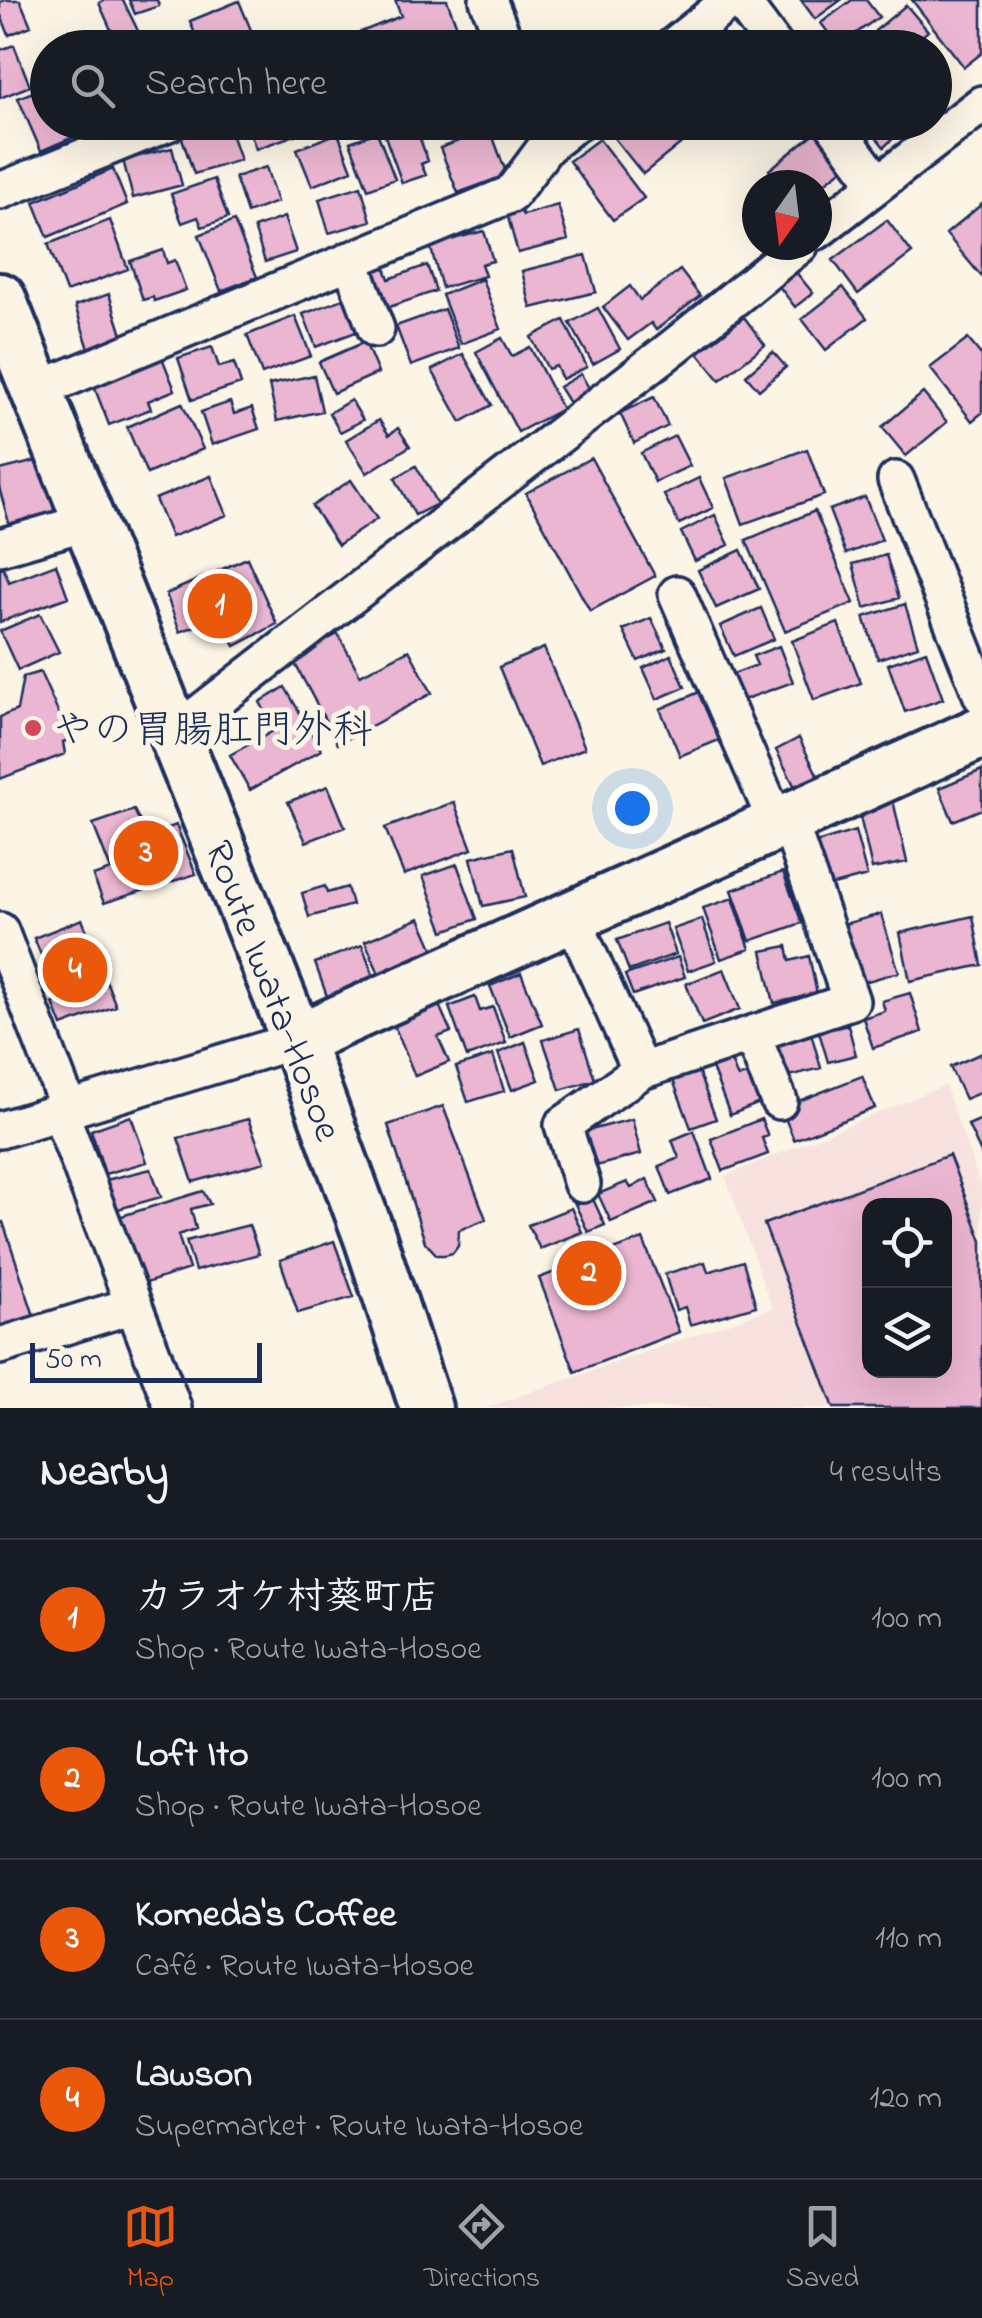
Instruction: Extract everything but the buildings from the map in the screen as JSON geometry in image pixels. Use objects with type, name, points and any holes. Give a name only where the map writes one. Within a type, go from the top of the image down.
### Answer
[{"type":"main road","name":"Route Iwata-Hosoe","points":[[0,298],[297,1040],[370,1238],[426,1408]]},
{"type":"main road","points":[[297,1040],[982,732]]},
{"type":"street","points":[[488,0],[500,30]]},
{"type":"street","points":[[694,30],[732,0]]},
{"type":"street","points":[[740,0],[762,30]]},
{"type":"street","points":[[952,126],[982,104]]},
{"type":"street","points":[[0,191],[126,140]]},
{"type":"street","points":[[38,390],[511,194],[538,140]]},
{"type":"street","points":[[846,140],[877,182]]},
{"type":"street","points":[[832,220],[934,140]]},
{"type":"street","points":[[350,260],[376,329]]},
{"type":"street","points":[[173,734],[781,260]]},
{"type":"street","points":[[896,480],[982,696]]},
{"type":"street","points":[[0,547],[90,521]]},
{"type":"street","points":[[582,1184],[563,1125],[641,1071],[851,1001],[782,821],[676,594]]},
{"type":"street","points":[[572,917],[641,1071]]},
{"type":"street","points":[[0,931],[173,1408]]},
{"type":"street","points":[[752,1034],[779,1101]]},
{"type":"street","points":[[0,1130],[297,1040]]},
{"type":"street","points":[[0,1346],[134,1305]]},
{"type":"shaded area","points":[[945,1085],[982,1189],[982,1408],[485,1408],[772,1308],[725,1176]]},
{"type":"place","name":"カラオケ村葵町店","points":[[220,606]]},
{"type":"place","name":"やの胃腸肛門外科","points":[[33,728]]},
{"type":"place","name":"Komeda's Coffee","points":[[146,853]]},
{"type":"place","name":"Lawson","points":[[75,970]]},
{"type":"place","name":"Loft Ito","points":[[589,1273]]}]
